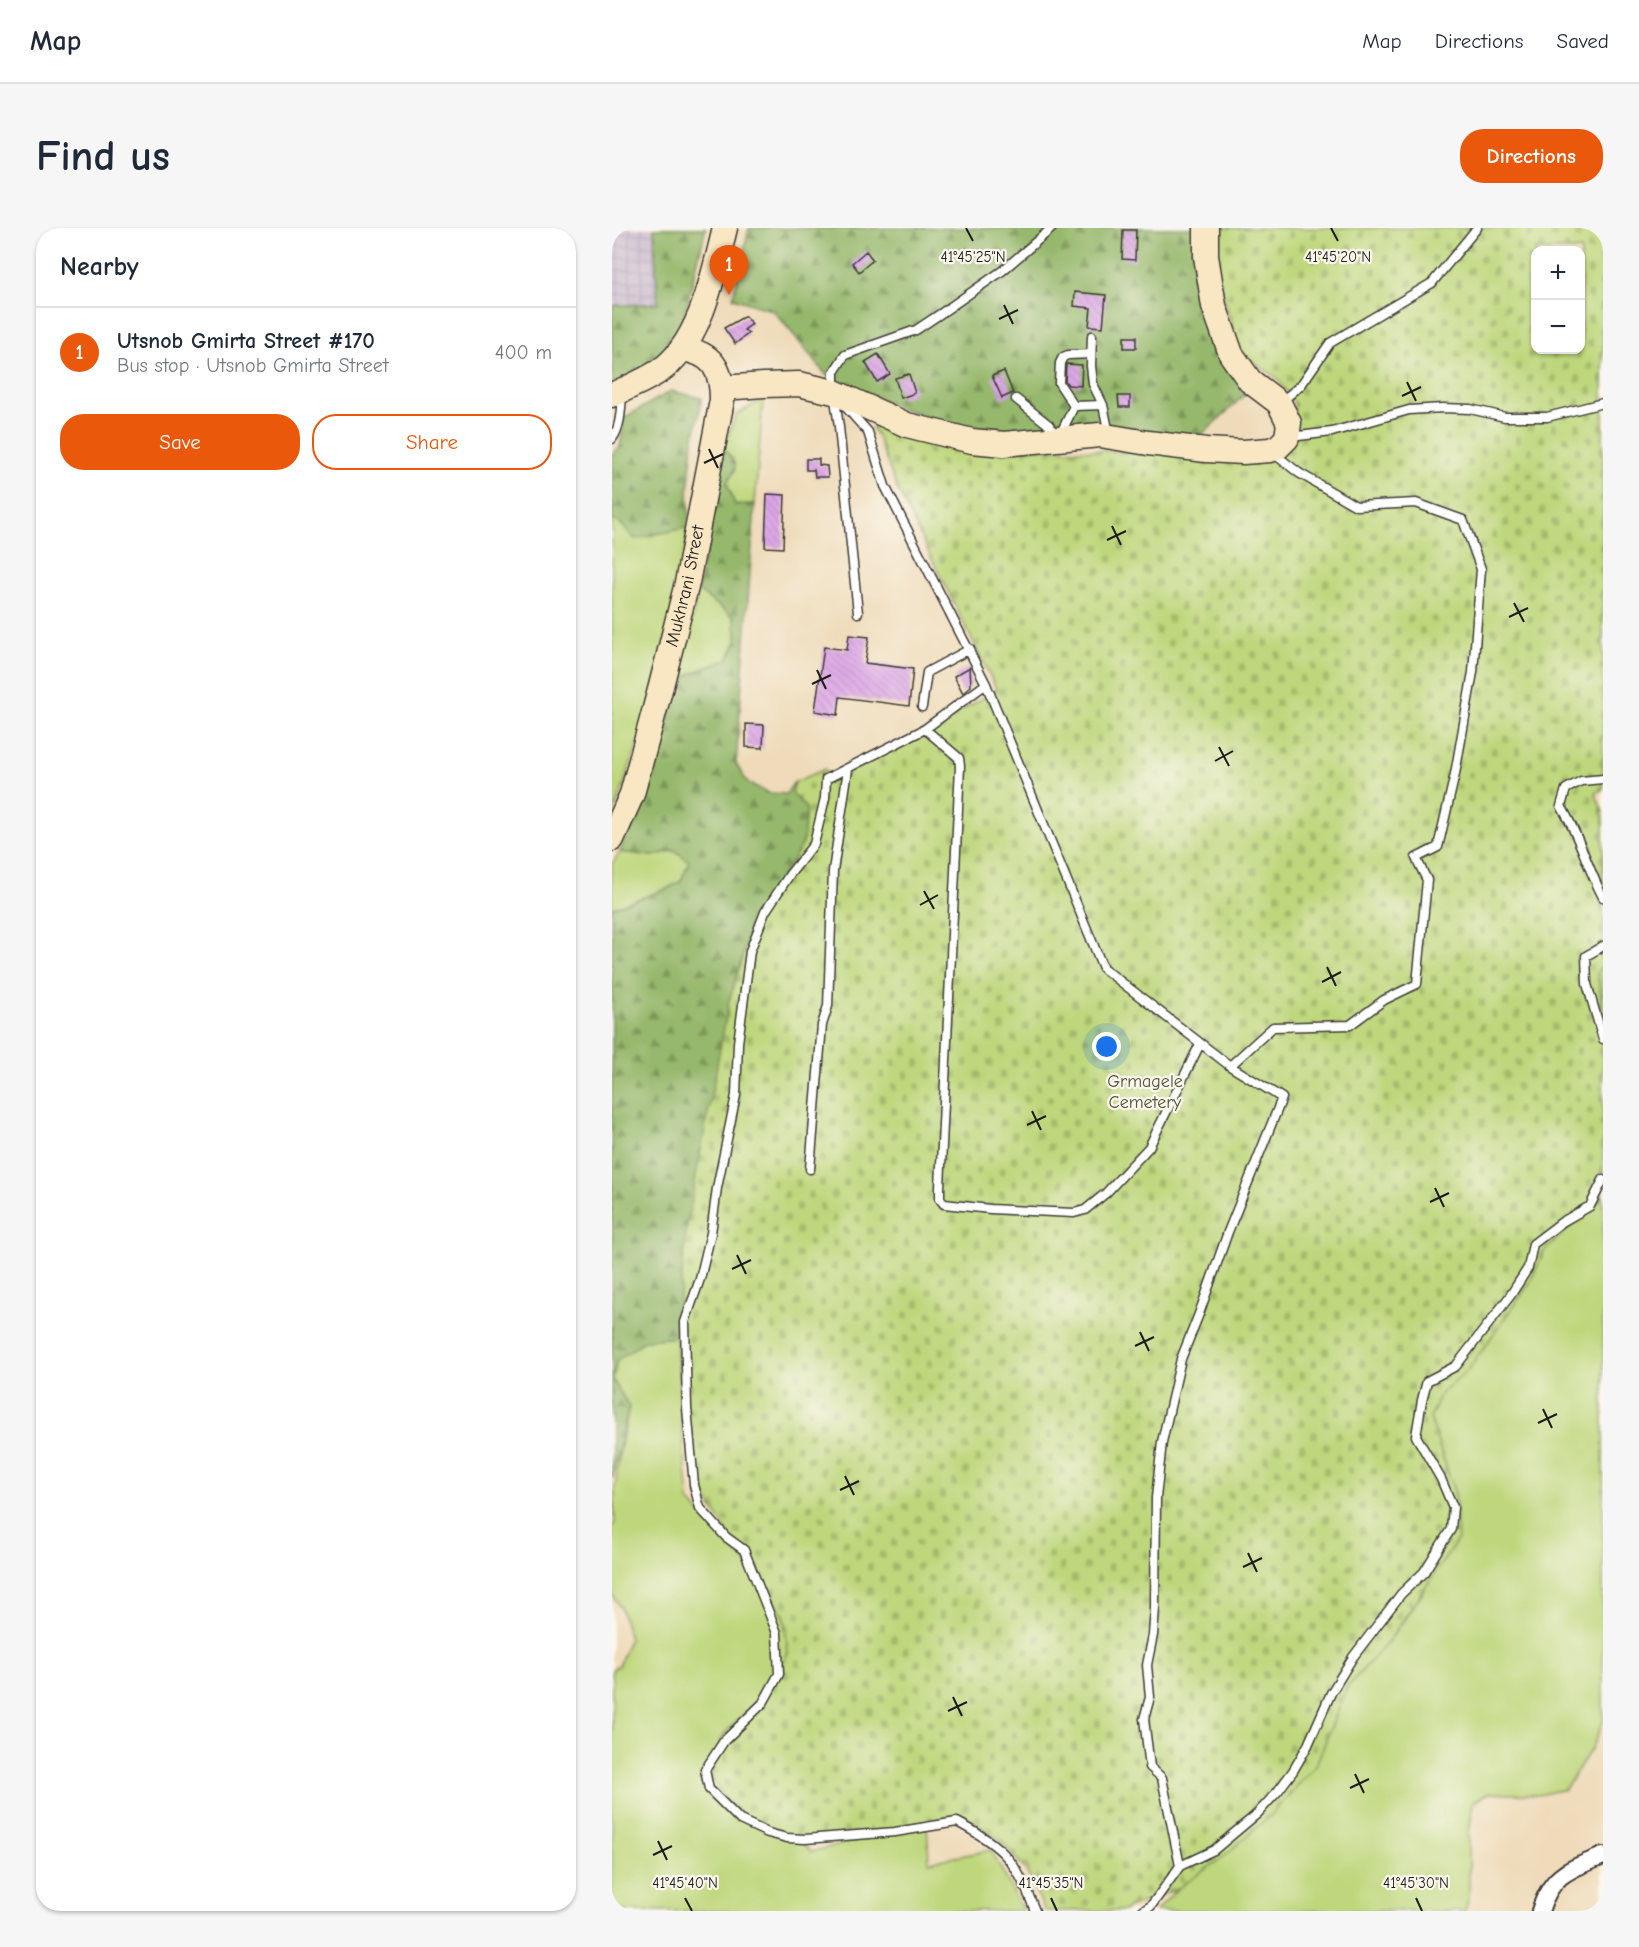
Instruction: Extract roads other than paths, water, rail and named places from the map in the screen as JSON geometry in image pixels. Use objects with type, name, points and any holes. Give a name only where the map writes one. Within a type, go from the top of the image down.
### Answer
[{"type":"street","points":[[617,392],[660,371],[682,349],[702,308],[726,228]]},
{"type":"street","points":[[722,388],[799,384],[834,392],[907,425],[972,441],[1004,444],[1100,435],[1148,443],[1243,453],[1278,444],[1289,423],[1286,413],[1279,404],[1250,381],[1231,354],[1214,306],[1206,256],[1206,228]]},
{"type":"street","name":"Mukhrani Street","points":[[612,838],[632,794],[684,595],[722,400],[721,378],[712,362],[695,351],[682,349]]},
{"type":"street","points":[[1540,1911],[1550,1885],[1570,1870],[1603,1856]]},
{"type":"lane","points":[[858,614],[834,392],[834,372],[845,355],[916,330],[1002,271],[1052,228]]},
{"type":"lane","points":[[1279,404],[1300,385],[1330,344],[1432,283],[1477,228]]},
{"type":"lane","points":[[1092,336],[1093,384],[1103,405],[1110,437]]},
{"type":"lane","points":[[1074,406],[1059,383],[1060,363],[1063,357],[1068,355],[1091,354]]},
{"type":"lane","points":[[612,439],[620,417],[617,392]]},
{"type":"lane","points":[[834,392],[868,432],[885,486],[970,649],[1104,968],[1230,1066],[1282,1098],[1228,1232],[1181,1359],[1162,1442],[1156,1498],[1153,1635],[1147,1665],[1150,1697],[1144,1719],[1150,1767],[1162,1778],[1180,1866]]},
{"type":"lane","points":[[1016,399],[1049,425],[1058,439]]},
{"type":"lane","points":[[1230,1066],[1273,1027],[1350,1025],[1384,1000],[1417,984],[1427,880],[1416,858],[1438,847],[1450,795],[1473,672],[1481,569],[1463,520],[1416,503],[1356,506],[1299,473],[1278,444],[1300,434],[1332,432],[1410,410],[1443,408],[1470,410],[1505,417],[1547,417],[1603,403]]},
{"type":"lane","points":[[1074,406],[1103,405]]},
{"type":"lane","points":[[1058,439],[1074,406]]},
{"type":"lane","points":[[922,707],[927,672],[970,649]]},
{"type":"lane","points":[[986,684],[925,729],[826,779],[825,798],[814,844],[790,874],[765,912],[750,951],[738,1043],[736,1095],[717,1188],[711,1233],[700,1279],[685,1322],[687,1408],[694,1485],[700,1508],[726,1537],[744,1550],[777,1633],[778,1674],[763,1703],[724,1741],[705,1770],[709,1789],[740,1820],[768,1833],[787,1838],[805,1839],[895,1832],[957,1822],[996,1845],[1018,1870],[1035,1911]]},
{"type":"lane","points":[[925,729],[959,758],[960,766],[939,1187],[940,1199],[944,1204],[990,1209],[1074,1213],[1085,1210],[1106,1193],[1149,1147],[1200,1044]]},
{"type":"lane","points":[[810,1169],[822,1025],[828,1006],[833,872],[848,769]]},
{"type":"lane","points":[[1603,779],[1581,781],[1566,789],[1561,807],[1583,847],[1592,877],[1603,897]]},
{"type":"lane","points":[[1603,946],[1586,956],[1587,984],[1603,1039]]},
{"type":"lane","points":[[1143,1911],[1151,1906],[1180,1866],[1214,1850],[1257,1814],[1278,1791],[1308,1745],[1331,1693],[1353,1657],[1401,1594],[1424,1572],[1451,1529],[1453,1507],[1441,1479],[1416,1437],[1427,1381],[1456,1366],[1510,1296],[1528,1268],[1533,1244],[1562,1222],[1590,1206],[1603,1180]]},
{"type":"place","name":"Utsnob Gmirta Street #170","points":[[729,295]]},
{"type":"park label","name":"Grmagele Cemetery","points":[[1145,1091]]}]
